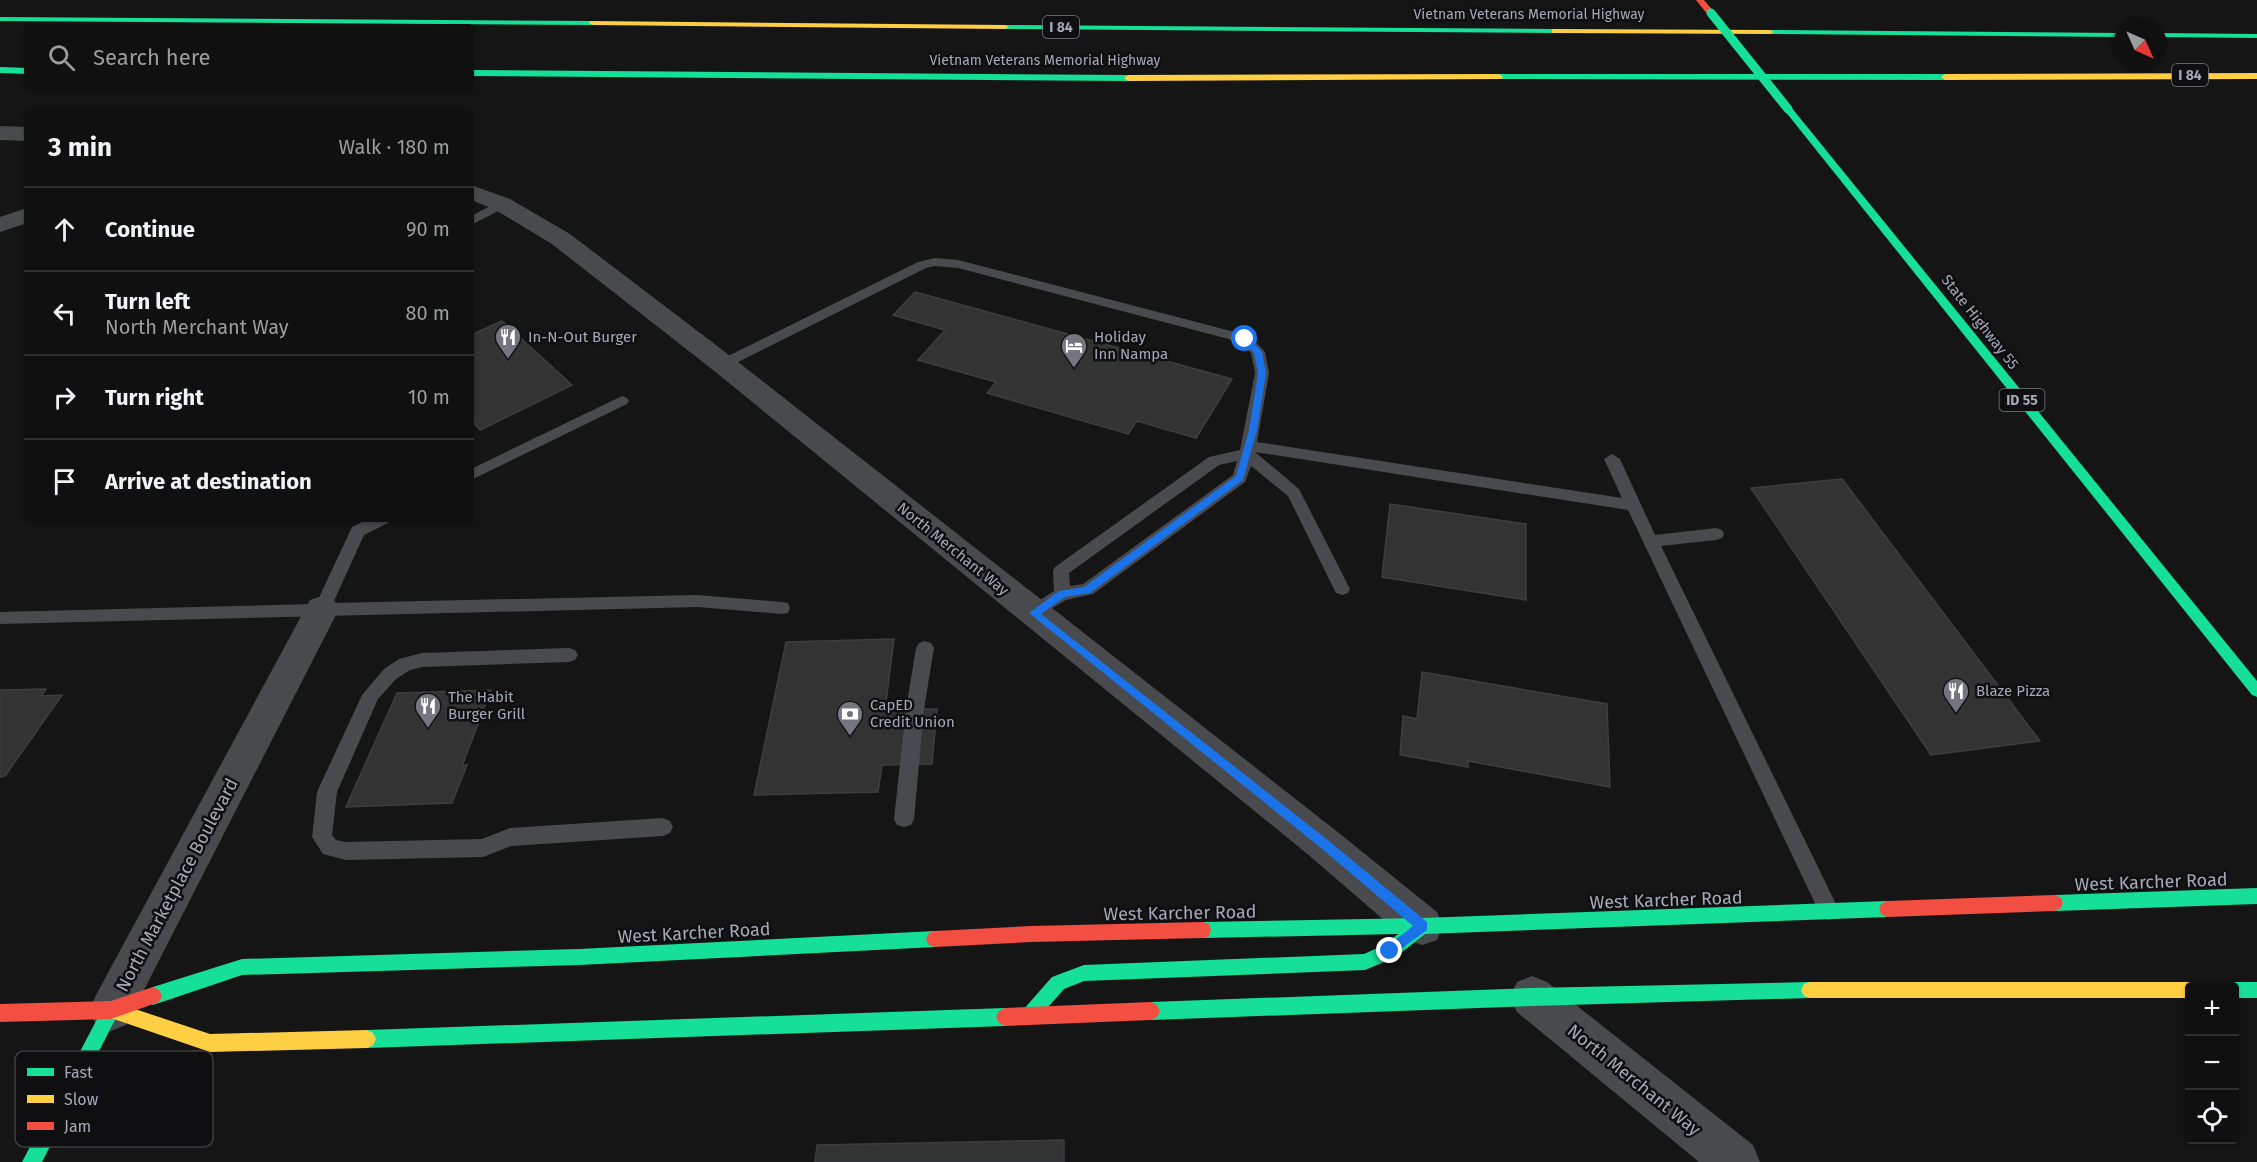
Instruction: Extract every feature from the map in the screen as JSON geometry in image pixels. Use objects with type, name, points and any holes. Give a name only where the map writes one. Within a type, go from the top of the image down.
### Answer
[{"type":"main road","name":"State Highway 55","points":[[1701,0],[2257,691]]},
{"type":"main road","points":[[0,17],[291,7]]},
{"type":"main road","name":"Vietnam Veterans Memorial Highway","points":[[0,17],[2113,35]]},
{"type":"main road","points":[[2167,35],[2257,36]]},
{"type":"main road","points":[[0,70],[24,71]]},
{"type":"main road","name":"Vietnam Veterans Memorial Highway","points":[[474,73],[1126,78],[2123,75]]},
{"type":"main road","points":[[2123,75],[2257,89]]},
{"type":"main road","name":"I 84","points":[[2123,75],[2257,76]]},
{"type":"main road","name":"West Karcher Road","points":[[0,1013],[111,1010],[242,967],[579,957],[1031,934],[1422,926],[2257,896]]},
{"type":"main road","points":[[1029,1016],[1053,985],[1069,975],[1365,962],[1390,951],[1422,926]]},
{"type":"main road","name":"West Karcher Road","points":[[111,1010],[210,1043],[1532,997],[1851,989],[2185,990]]},
{"type":"main road","points":[[2239,990],[2257,990]]},
{"type":"main road","name":"North Marketplace Boulevard","points":[[90,1051],[111,1010]]},
{"type":"main road","name":"North Marketplace Boulevard","points":[[32,1162],[40,1147]]},
{"type":"street","points":[[0,133],[24,134]]},
{"type":"street","name":"North Merchant Way","points":[[474,193],[502,204],[561,239],[723,364],[1325,845],[1422,926]]},
{"type":"street","points":[[0,224],[24,216]]},
{"type":"street","name":"North Marketplace Boulevard","points":[[111,1010],[322,609]]},
{"type":"street","name":"North Merchant Way","points":[[1532,997],[1736,1162]]},
{"type":"lane","points":[[474,219],[502,204]]},
{"type":"lane","points":[[723,364],[922,265],[935,262],[958,264],[1245,339],[1258,352],[1262,373],[1240,478],[1087,590],[1062,594],[1034,613]]},
{"type":"lane","points":[[474,475],[622,401]]},
{"type":"lane","points":[[1247,450],[1294,493],[1341,589]]},
{"type":"lane","points":[[1062,594],[1061,571],[1214,461],[1247,450],[1634,505]]},
{"type":"lane","points":[[1612,459],[1691,628],[1830,912]]},
{"type":"lane","points":[[322,609],[358,531],[376,522]]},
{"type":"lane","points":[[1652,541],[1716,534]]},
{"type":"lane","points":[[0,618],[698,601],[782,608]]},
{"type":"lane","points":[[904,819],[915,709],[925,648]]},
{"type":"lane","points":[[569,655],[422,660],[405,664],[390,674],[371,695],[327,792],[322,837],[330,848],[346,851],[483,848],[510,837],[663,827]]},
{"type":"building","name":"Holiday Inn Nampa","points":[[915,292],[1232,379],[1196,438],[1137,421],[1128,434],[987,393],[996,382],[918,360],[945,330],[893,315]]},
{"type":"building","name":"In-N-Out Burger","points":[[502,321],[572,385],[480,430],[474,423],[474,334]]},
{"type":"building","points":[[1842,479],[2040,741],[1931,755],[1751,488]]},
{"type":"building","points":[[1390,504],[1526,524],[1526,600],[1382,577]]},
{"type":"building","name":"CapED Credit Union","points":[[894,639],[885,710],[937,709],[932,764],[882,765],[878,792],[754,795],[786,642]]},
{"type":"building","points":[[1422,672],[1607,704],[1610,787],[1468,761],[1468,767],[1400,755],[1403,716],[1417,719]]},
{"type":"building","points":[[46,689],[41,696],[62,695],[5,776],[0,777],[0,690]]},
{"type":"building","name":"The Habit Burger Grill","points":[[491,690],[462,766],[467,765],[452,803],[346,807],[397,693]]},
{"type":"building","points":[[1064,1140],[1064,1162],[815,1162],[817,1145]]},
{"type":"traffic: fast","points":[[1711,13],[1788,109]]},
{"type":"traffic: fast","points":[[0,19],[593,23]]},
{"type":"traffic: fast","points":[[1005,27],[1555,31]]},
{"type":"traffic: fast","points":[[1770,32],[2113,35]]},
{"type":"traffic: fast","points":[[2167,35],[2257,36]]},
{"type":"traffic: fast","points":[[0,70],[24,71]]},
{"type":"traffic: fast","points":[[474,73],[1128,78]]},
{"type":"traffic: fast","points":[[1499,77],[1945,77]]},
{"type":"traffic: fast","points":[[1788,109],[2257,691]]},
{"type":"traffic: fast","points":[[2055,903],[2257,896]]},
{"type":"traffic: fast","points":[[1203,930],[1422,926],[1887,909]]},
{"type":"traffic: fast","points":[[1029,1016],[1058,983],[1084,973],[1365,962],[1390,951],[1422,926]]},
{"type":"traffic: fast","points":[[153,996],[242,967],[579,957],[935,939]]},
{"type":"traffic: fast","points":[[1151,1011],[1532,997],[1810,990]]},
{"type":"traffic: fast","points":[[2239,990],[2257,990]]},
{"type":"traffic: fast","points":[[90,1051],[111,1010]]},
{"type":"traffic: fast","points":[[367,1039],[1005,1017]]},
{"type":"traffic: fast","points":[[32,1162],[40,1147]]},
{"type":"traffic: slow","points":[[593,23],[1005,27]]},
{"type":"traffic: slow","points":[[1555,31],[1770,32]]},
{"type":"traffic: slow","points":[[1945,77],[2257,76]]},
{"type":"traffic: slow","points":[[1128,78],[1499,77]]},
{"type":"traffic: slow","points":[[1810,990],[2185,990]]},
{"type":"traffic: slow","points":[[111,1010],[210,1043],[367,1039]]},
{"type":"traffic: jam","points":[[1700,0],[1711,13]]},
{"type":"traffic: jam","points":[[1887,909],[2055,903]]},
{"type":"traffic: jam","points":[[935,939],[1203,930]]},
{"type":"traffic: jam","points":[[0,1013],[111,1010],[153,996]]},
{"type":"traffic: jam","points":[[1005,1017],[1151,1011]]},
{"type":"place","name":"In-N-Out Burger","points":[[508,360]]},
{"type":"place","name":"Holiday Inn Nampa","points":[[1074,369]]},
{"type":"place","name":"Blaze Pizza","points":[[1956,714]]},
{"type":"place","name":"The Habit Burger Grill","points":[[428,729]]},
{"type":"place","name":"CapED Credit Union","points":[[850,737]]},
{"type":"route","points":[[1245,339],[1258,352],[1262,373],[1253,430],[1240,478],[1087,590],[1062,594],[1034,613],[1325,845],[1422,926],[1390,951]]}]
